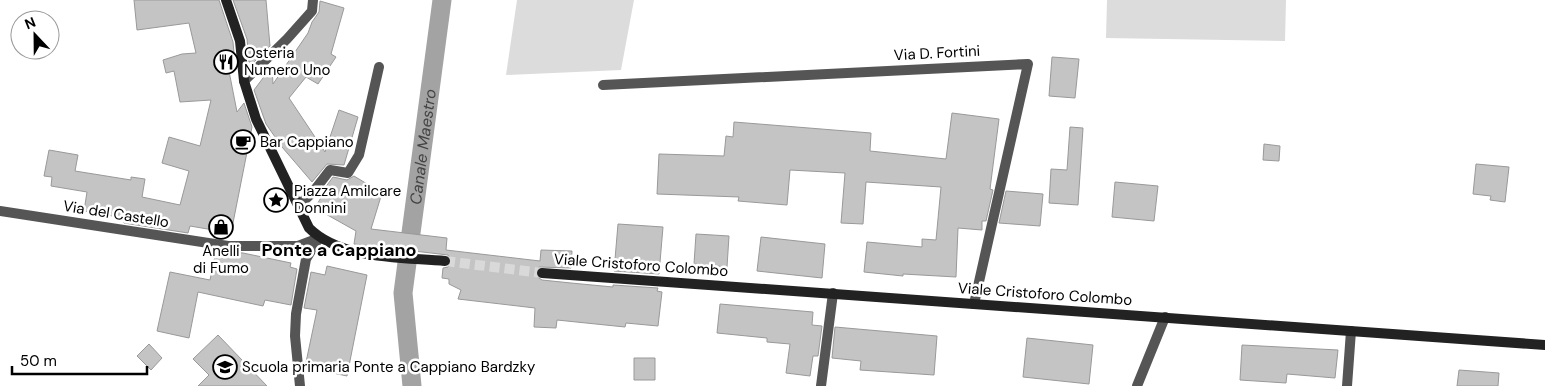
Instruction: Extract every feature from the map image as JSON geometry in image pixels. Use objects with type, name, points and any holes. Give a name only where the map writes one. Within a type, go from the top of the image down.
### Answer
[{"type":"street","points":[[226,0],[240,41],[244,80],[256,120],[309,228],[319,238],[336,246],[368,254],[444,261]]},
{"type":"street","points":[[244,80],[287,39],[312,11],[313,0]]},
{"type":"street","name":"Via D. Fortini","points":[[603,85],[1028,64],[1021,88],[974,304]]},
{"type":"street","points":[[298,206],[313,192],[330,170],[348,172],[359,155],[379,67]]},
{"type":"street","name":"Via del Castello","points":[[0,211],[228,246],[298,246],[319,238]]},
{"type":"street","points":[[300,386],[295,336],[296,321],[306,259],[319,238]]},
{"type":"street","name":"Viale Cristoforo Colombo","points":[[542,273],[1545,345]]},
{"type":"street","points":[[821,386],[833,293]]},
{"type":"street","points":[[1138,386],[1165,317]]},
{"type":"street","points":[[1347,386],[1351,331]]},
{"type":"shaded area","points":[[517,0],[634,0],[621,70],[506,75]]},
{"type":"shaded area","points":[[1107,0],[1286,0],[1285,41],[1106,38]]},
{"type":"building","points":[[134,0],[219,0],[233,42],[235,64],[228,66],[237,112],[244,103],[252,127],[231,233],[190,226],[188,233],[124,223],[124,218],[84,211],[87,192],[51,186],[52,177],[44,176],[49,150],[78,155],[75,171],[131,180],[131,177],[145,179],[142,197],[180,205],[189,171],[162,163],[169,137],[200,146],[211,100],[180,102],[174,71],[166,73],[163,60],[182,54],[196,53],[189,23],[137,30]]},
{"type":"building","points":[[233,0],[266,0],[270,46],[254,62],[249,62],[247,39]]},
{"type":"building","points":[[320,1],[344,8],[331,54],[336,57],[318,84],[306,77],[289,98],[325,152],[339,110],[358,117],[344,165],[327,164],[312,182],[282,147],[266,124],[254,90],[272,66],[273,84],[308,33],[312,22],[319,12]]},
{"type":"building","points":[[1052,57],[1079,59],[1075,98],[1049,96]]},
{"type":"building","points":[[952,113],[999,119],[990,189],[993,190],[986,221],[982,221],[982,230],[958,228],[956,277],[903,274],[903,276],[864,272],[867,242],[922,247],[922,239],[936,240],[941,187],[866,182],[863,224],[841,223],[845,173],[790,170],[787,205],[738,201],[739,197],[657,194],[659,154],[724,156],[726,136],[733,137],[734,122],[871,133],[870,151],[946,159]]},
{"type":"building","points":[[1070,127],[1083,128],[1078,205],[1049,203],[1051,169],[1067,170]]},
{"type":"building","points":[[1264,144],[1280,146],[1279,161],[1263,160]]},
{"type":"building","points":[[1476,164],[1509,167],[1505,202],[1490,200],[1491,196],[1473,194]]},
{"type":"building","points":[[354,176],[382,193],[371,229],[447,238],[446,250],[540,261],[541,250],[572,251],[571,268],[539,267],[535,272],[536,276],[542,280],[571,283],[613,287],[613,285],[658,288],[657,291],[662,292],[658,326],[626,323],[625,327],[557,320],[556,328],[534,327],[535,308],[458,299],[461,290],[449,284],[449,279],[442,278],[443,268],[448,267],[452,262],[448,255],[354,244],[356,231],[315,208],[323,194],[322,192],[333,177],[347,180]]},
{"type":"building","points":[[1115,182],[1158,186],[1154,221],[1112,217]]},
{"type":"building","points":[[1006,191],[1043,194],[1040,226],[999,223]]},
{"type":"building","points":[[618,224],[663,227],[659,274],[614,271]]},
{"type":"building","points":[[696,234],[729,236],[727,267],[694,264]]},
{"type":"building","points":[[761,237],[825,244],[822,278],[757,271]]},
{"type":"building","points":[[216,251],[243,253],[291,263],[290,267],[297,269],[291,305],[265,300],[263,306],[198,292],[189,338],[157,331],[170,272],[210,280]]},
{"type":"building","points":[[327,266],[367,275],[347,376],[305,367],[317,310],[304,308],[311,272],[325,275]]},
{"type":"building","points":[[720,304],[813,312],[812,325],[822,326],[818,356],[813,356],[810,376],[786,373],[790,344],[767,342],[767,338],[717,333]]},
{"type":"building","points":[[835,327],[937,336],[934,375],[860,370],[861,361],[832,358]]},
{"type":"building","name":"Scuola primaria Ponte a Cappiano Bardzky","points":[[218,335],[267,386],[198,386],[209,375],[193,359]]},
{"type":"building","points":[[1027,338],[1093,345],[1089,384],[1023,377]]},
{"type":"building","points":[[149,344],[162,358],[151,370],[137,356]]},
{"type":"building","points":[[1242,345],[1338,350],[1335,378],[1287,374],[1286,383],[1240,380]]},
{"type":"building","points":[[634,358],[655,358],[655,380],[634,380]]},
{"type":"building","points":[[1459,370],[1499,373],[1498,386],[1457,386]]},
{"type":"waterway","name":"Canale Maestro","points":[[412,386],[403,293],[442,0]]},
{"type":"tunnel","points":[[445,261],[542,273]]},
{"type":"place","name":"Osteria Numero Uno","points":[[226,62]]},
{"type":"place","name":"Bar Cappiano","points":[[243,142]]},
{"type":"place","name":"Piazza Amilcare Donnini","points":[[276,200]]},
{"type":"place","name":"Anelli di Fumo","points":[[221,227]]},
{"type":"place","name":"Scuola primaria Ponte a Cappiano Bardzky","points":[[225,367]]},
{"type":"district","name":"Ponte a Cappiano","points":[[339,250]]}]
